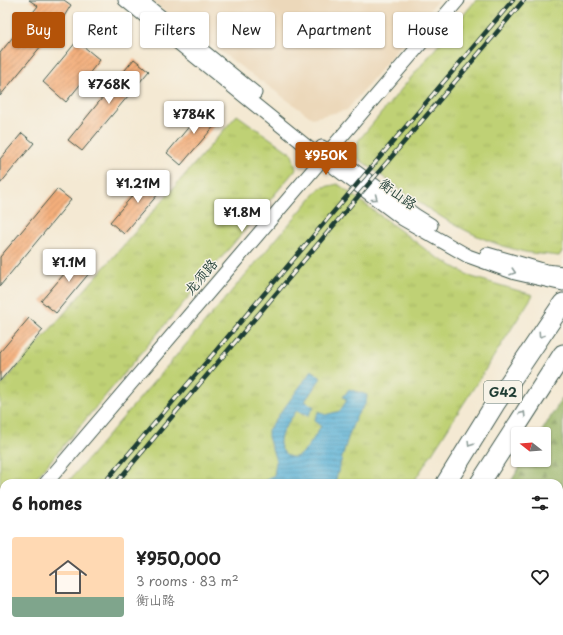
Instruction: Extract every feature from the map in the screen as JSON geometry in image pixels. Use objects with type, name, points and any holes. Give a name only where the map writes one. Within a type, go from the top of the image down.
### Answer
[{"type":"highway","name":"G42","points":[[448,479],[495,404],[563,303]]},
{"type":"highway","name":"G42","points":[[483,479],[563,354]]},
{"type":"street","name":"衡山路","points":[[125,0],[326,155],[457,242],[492,256],[563,273]]},
{"type":"street","name":"衡山路","points":[[140,0],[403,219],[468,256],[515,273],[563,284]]},
{"type":"street","name":"龙须路","points":[[49,479],[458,0]]},
{"type":"shaded area","points":[[149,0],[438,0],[428,12],[393,12],[393,48],[398,48],[347,110],[312,118],[209,43],[209,12],[166,12]]},
{"type":"green space","points":[[476,0],[563,0],[563,250],[559,256],[522,251],[494,243],[473,234],[432,211],[356,157],[358,141],[436,48],[463,48],[463,16]]},
{"type":"green space","points":[[237,115],[292,154],[296,169],[35,479],[0,479],[0,387]]},
{"type":"green space","points":[[338,184],[433,255],[472,277],[533,295],[416,479],[70,479],[320,188]]},
{"type":"green space","points":[[563,397],[563,479],[512,479],[520,467],[551,467],[551,427],[544,427]]},
{"type":"water","points":[[312,370],[321,378],[305,401],[314,407],[308,416],[297,410],[284,429],[280,438],[281,448],[289,456],[294,457],[300,455],[310,444],[321,426],[314,420],[319,411],[325,415],[340,411],[347,400],[343,397],[349,389],[367,395],[365,404],[356,417],[350,433],[336,479],[268,479],[274,475],[276,461],[268,437],[268,430]]},
{"type":"building","points":[[29,0],[64,0],[71,5],[65,15],[65,12],[33,12],[38,6]]},
{"type":"building","points":[[12,38],[12,48],[39,48],[0,96],[0,53]]},
{"type":"building","points":[[73,46],[73,48],[85,48],[100,60],[66,102],[43,82]]},
{"type":"building","points":[[134,59],[149,71],[82,151],[68,140]]},
{"type":"building","points":[[207,105],[222,117],[181,165],[167,153]]},
{"type":"building","points":[[22,133],[34,143],[0,184],[0,159]]},
{"type":"building","points":[[151,174],[165,186],[124,234],[110,222]]},
{"type":"building","points":[[57,189],[71,200],[0,286],[0,257]]},
{"type":"building","points":[[82,253],[96,265],[56,313],[41,301]]},
{"type":"building","points":[[29,318],[43,330],[0,381],[0,352]]},
{"type":"railway","points":[[107,479],[513,0]]},
{"type":"railway","points":[[119,479],[524,0]]}]
